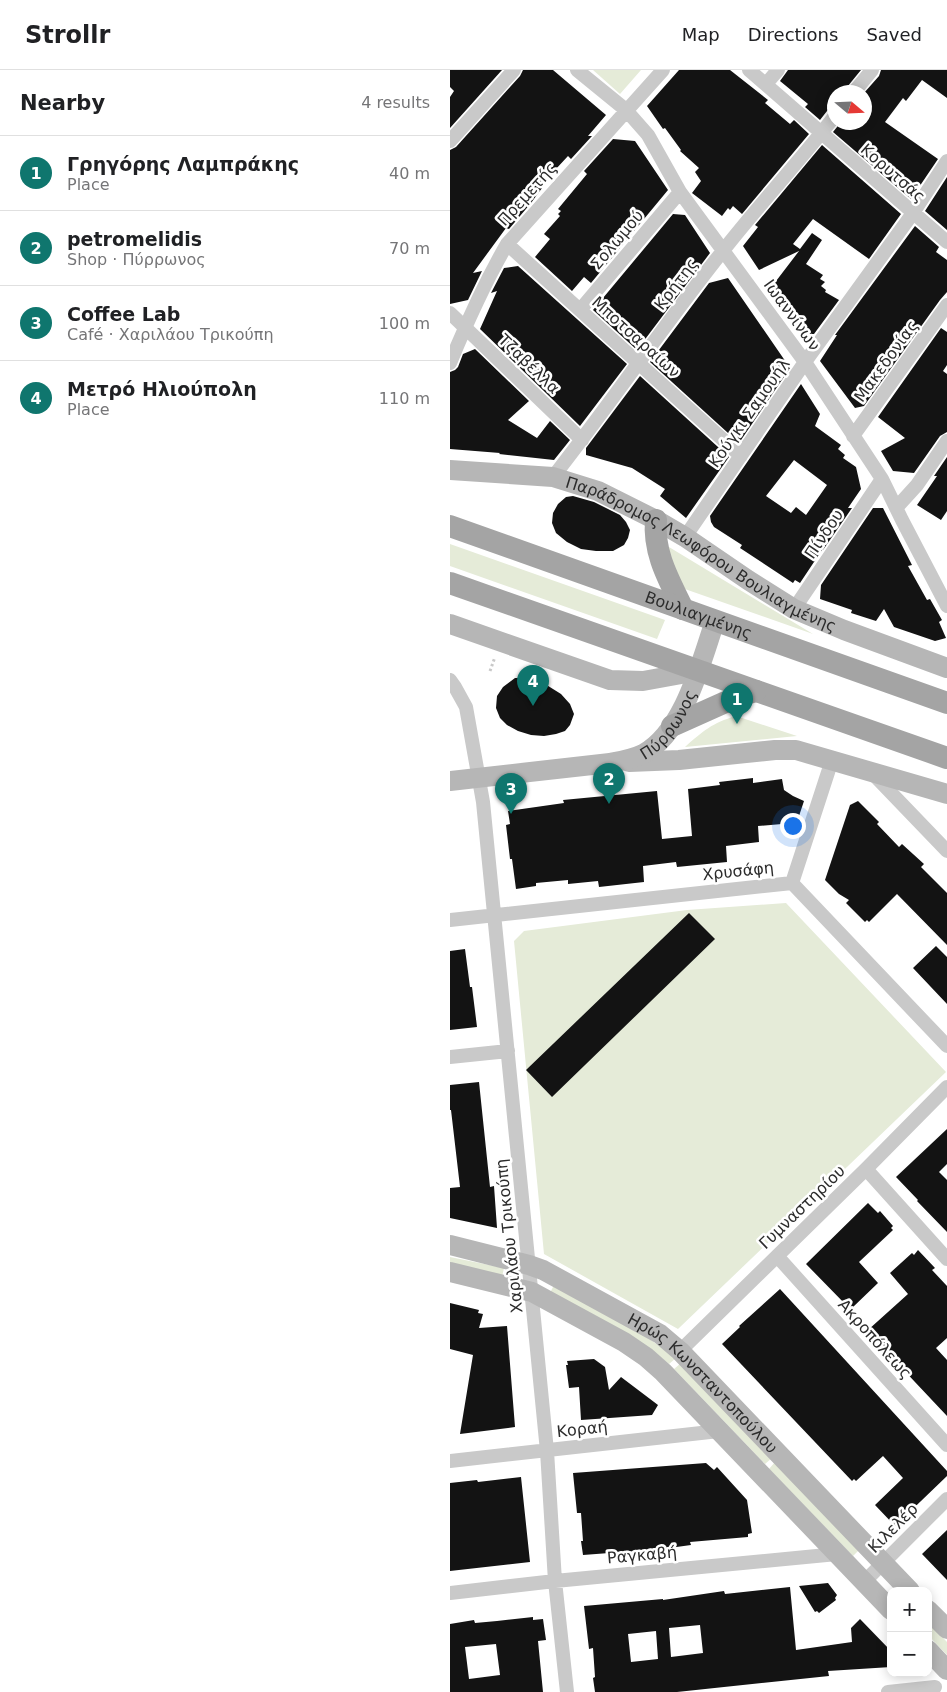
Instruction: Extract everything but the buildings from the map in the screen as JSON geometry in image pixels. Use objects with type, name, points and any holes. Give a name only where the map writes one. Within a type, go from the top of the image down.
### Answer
[{"type":"main road","points":[[656,520],[655,538],[659,554],[683,609]]},
{"type":"main road","name":"Βουλιαγμένης","points":[[450,526],[947,703]]},
{"type":"main road","points":[[450,583],[947,758]]},
{"type":"main road","points":[[672,726],[739,696],[756,691]]},
{"type":"street","points":[[450,142],[514,70]]},
{"type":"street","name":"Πρεμετής","points":[[450,363],[465,326],[494,266],[507,244],[663,70]]},
{"type":"street","name":"Κορυτσάς","points":[[749,70],[947,242]]},
{"type":"street","points":[[766,84],[778,70]]},
{"type":"street","points":[[860,85],[872,70]]},
{"type":"street","name":"Ιωαννίνων","points":[[581,71],[626,110],[648,135],[680,192],[805,362],[882,479],[947,606]]},
{"type":"street","name":"Κρήτης","points":[[553,477],[723,251],[827,127]]},
{"type":"street","name":"Κούγκι Σαμουήλ","points":[[685,537],[805,362],[947,161]]},
{"type":"street","name":"Σολωμού","points":[[580,310],[680,192]]},
{"type":"street","name":"Μποτσαραίων","points":[[507,244],[740,456]]},
{"type":"street","name":"Μακεδονίας","points":[[853,436],[947,305]]},
{"type":"street","name":"Τζαβέλλα","points":[[450,313],[582,440]]},
{"type":"street","points":[[897,507],[917,484],[947,441]]},
{"type":"street","name":"Παράδρομος Λεωφόρου Βουλιαγμένης","points":[[450,470],[553,477],[598,491],[685,537],[794,609],[844,630],[947,668]]},
{"type":"street","name":"Πίνδου","points":[[794,609],[882,479]]},
{"type":"street","name":"Πύρρωνος","points":[[450,781],[610,764],[644,753],[672,726],[686,702],[715,621]]},
{"type":"street","points":[[450,624],[610,680],[631,682],[698,671]]},
{"type":"street","name":"Χαριλάου Τρικούπη","points":[[450,680],[456,687],[466,707],[478,778],[495,916],[547,1451],[555,1581],[567,1692]]},
{"type":"street","points":[[610,764],[679,760],[775,750],[796,750],[947,794]]},
{"type":"street","points":[[792,883],[832,760]]},
{"type":"street","points":[[871,772],[947,851]]},
{"type":"street","name":"Χρυσάφη","points":[[450,920],[792,883],[947,1046]]},
{"type":"street","points":[[450,1057],[508,1051]]},
{"type":"street","name":"Γυμναστηρίου","points":[[680,1351],[947,1087]]},
{"type":"street","points":[[866,1169],[947,1259]]},
{"type":"street","name":"Ηρώς Κωνσταντοπούλου","points":[[450,1245],[529,1264],[561,1279],[660,1334],[680,1351],[906,1587]]},
{"type":"street","name":"Ακροπόλεως","points":[[777,1256],[947,1445]]},
{"type":"street","name":"Ηρώς Κωνσταντοπούλου","points":[[450,1272],[532,1292],[624,1342],[646,1357],[663,1372],[887,1606]]},
{"type":"street","name":"Κοραή","points":[[450,1461],[719,1431]]},
{"type":"street","name":"Κιλελέρ","points":[[864,1582],[947,1499]]},
{"type":"street","name":"Ραγκαβή","points":[[450,1593],[838,1554]]},
{"type":"street","points":[[932,1614],[947,1630]]},
{"type":"street","points":[[932,1654],[947,1670]]},
{"type":"street","points":[[888,1692],[935,1689],[947,1679]]},
{"type":"path","points":[[490,671],[495,656],[501,659]]},
{"type":"green space","points":[[593,70],[641,70],[620,94]]},
{"type":"green space","points":[[450,544],[665,620],[657,639],[450,566]]},
{"type":"green space","points":[[667,547],[669,547],[813,634],[682,588]]},
{"type":"green space","points":[[736,716],[797,736],[685,747],[708,728]]},
{"type":"green space","points":[[786,903],[946,1072],[678,1329],[544,1254],[514,941],[524,931],[687,910]]},
{"type":"green space","points":[[450,1257],[504,1268],[502,1277],[450,1266]]},
{"type":"green space","points":[[554,1285],[648,1338],[676,1358],[669,1364],[653,1351],[550,1293]]},
{"type":"green space","points":[[681,1363],[772,1458],[765,1464],[674,1369]]},
{"type":"green space","points":[[775,1462],[859,1550],[853,1556],[769,1469]]},
{"type":"green space","points":[[932,1626],[947,1642],[947,1655],[932,1639]]},
{"type":"place","name":"Μετρό Ηλιούπολη","points":[[533,706]]},
{"type":"place","name":"Γρηγόρης Λαμπράκης","points":[[737,724]]},
{"type":"place","name":"petromelidis","points":[[609,804]]},
{"type":"place","name":"Coffee Lab","points":[[511,814]]}]
